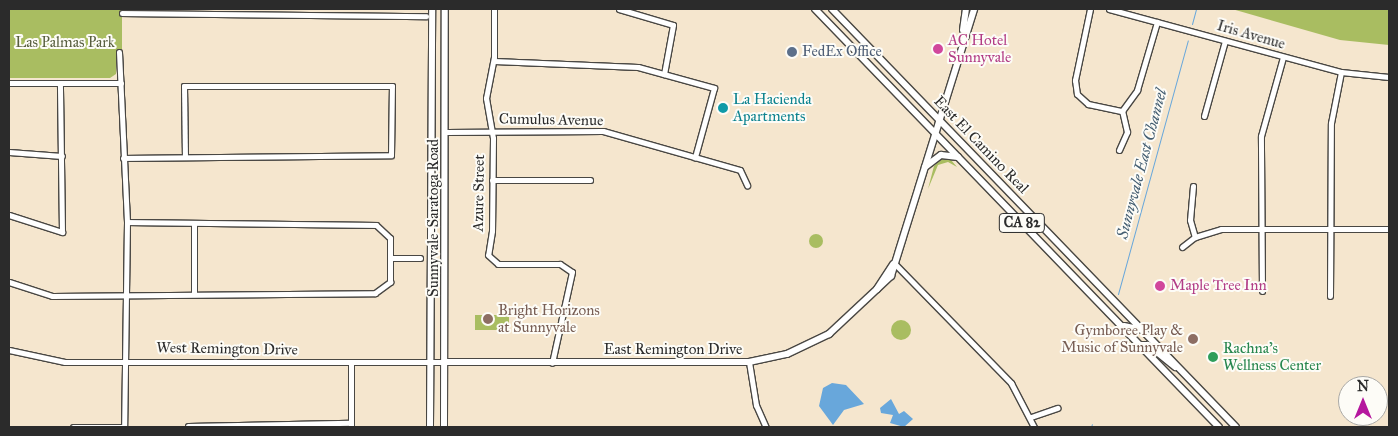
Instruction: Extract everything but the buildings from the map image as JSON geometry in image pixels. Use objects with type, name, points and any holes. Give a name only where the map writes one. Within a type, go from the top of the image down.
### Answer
[{"type":"main road","name":"Sunnyvale-Saratoga Road","points":[[430,427],[432,362],[432,9]]},
{"type":"main road","name":"Sunnyvale-Saratoga Road","points":[[444,427],[446,362],[445,9]]},
{"type":"main road","name":"East El Camino Real","points":[[815,9],[1219,427]]},
{"type":"main road","name":"East El Camino Real","points":[[832,9],[1236,427]]},
{"type":"main road","points":[[963,34],[966,9]]},
{"type":"main road","points":[[963,34],[974,9]]},
{"type":"main road","name":"East Remington Drive","points":[[446,362],[749,362],[787,354],[818,340],[848,320],[877,289],[894,263],[963,34]]},
{"type":"main road","points":[[924,168],[941,155],[958,157]]},
{"type":"main road","points":[[1120,324],[1143,330]]},
{"type":"main road","points":[[1140,345],[1148,345],[1181,370]]},
{"type":"street","points":[[371,9],[371,16]]},
{"type":"street","name":"Azure Street","points":[[494,9],[494,62],[486,98],[491,131],[492,180],[492,231],[487,252],[492,261],[560,264],[572,272],[552,362]]},
{"type":"street","points":[[619,9],[640,11],[672,25],[664,74]]},
{"type":"street","points":[[1090,9],[1075,80],[1078,94],[1088,104],[1122,111]]},
{"type":"street","name":"Iris Avenue","points":[[1109,9],[1341,72],[1389,77]]},
{"type":"street","points":[[122,13],[426,16]]},
{"type":"street","points":[[1119,150],[1127,132],[1122,111],[1137,90],[1157,22]]},
{"type":"street","points":[[1204,116],[1225,41]]},
{"type":"street","points":[[74,427],[124,427],[127,361],[127,222],[119,52]]},
{"type":"street","points":[[1262,291],[1261,136],[1283,57]]},
{"type":"street","points":[[494,62],[625,65],[714,88],[695,156]]},
{"type":"street","points":[[1330,296],[1333,229],[1332,123],[1341,72]]},
{"type":"street","points":[[9,83],[121,83]]},
{"type":"street","points":[[9,215],[62,232],[60,83]]},
{"type":"street","points":[[123,158],[391,155],[392,86],[184,86],[185,157]]},
{"type":"street","name":"Cumulus Avenue","points":[[446,132],[602,131],[740,170],[747,185]]},
{"type":"street","points":[[9,152],[62,156]]},
{"type":"street","points":[[492,180],[590,180]]},
{"type":"street","points":[[1193,186],[1190,220],[1195,237]]},
{"type":"street","points":[[9,282],[52,296],[127,292],[375,293],[390,282],[390,238],[376,225],[127,222]]},
{"type":"street","points":[[194,223],[194,292]]},
{"type":"street","points":[[1182,247],[1195,237],[1221,229],[1389,229]]},
{"type":"street","points":[[391,258],[420,258]]},
{"type":"street","points":[[894,263],[1011,383],[1031,417],[1034,427]]},
{"type":"street","name":"West Remington Drive","points":[[9,350],[65,362],[446,362]]},
{"type":"street","points":[[749,362],[756,405],[766,427]]},
{"type":"street","points":[[188,426],[351,425],[351,363]]},
{"type":"street","points":[[1031,417],[1057,408]]},
{"type":"green space","name":"Las Palmas Park","points":[[9,9],[122,9],[122,52],[117,52],[116,74],[110,78],[9,78]]},
{"type":"green space","points":[[1232,9],[1389,9],[1389,45],[1340,40]]},
{"type":"green space","points":[[942,159],[951,160],[957,167],[948,162],[938,165],[928,189],[934,166]]},
{"type":"green space","points":[[813,234],[819,234],[823,241],[819,248],[813,248],[809,244],[809,238]]},
{"type":"green space","points":[[475,315],[509,315],[509,330],[475,330]]},
{"type":"green space","points":[[901,320],[908,323],[911,330],[908,337],[901,340],[894,337],[891,330],[894,323]]},
{"type":"water","points":[[832,383],[846,385],[864,404],[844,410],[833,425],[819,406],[823,388]]},
{"type":"water","points":[[891,399],[899,414],[904,411],[913,419],[904,427],[890,423],[893,415],[881,413],[880,408]]},
{"type":"waterway","name":"Sunnyvale East Channel","points":[[1192,24],[1196,9]]},
{"type":"waterway","name":"Sunnyvale East Channel","points":[[1118,294],[1188,40]]},
{"type":"place","name":"AC Hotel Sunnyvale","points":[[938,49]]},
{"type":"place","name":"FedEx Office","points":[[792,52]]},
{"type":"place","name":"La Hacienda Apartments","points":[[723,108]]},
{"type":"place","name":"Maple Tree Inn","points":[[1160,286]]},
{"type":"place","name":"Bright Horizons at Sunnyvale","points":[[488,319]]},
{"type":"place","name":"Gymboree Play & Music of Sunnyvale","points":[[1193,339]]},
{"type":"place","name":"Rachna's Wellness Center","points":[[1213,357]]}]
